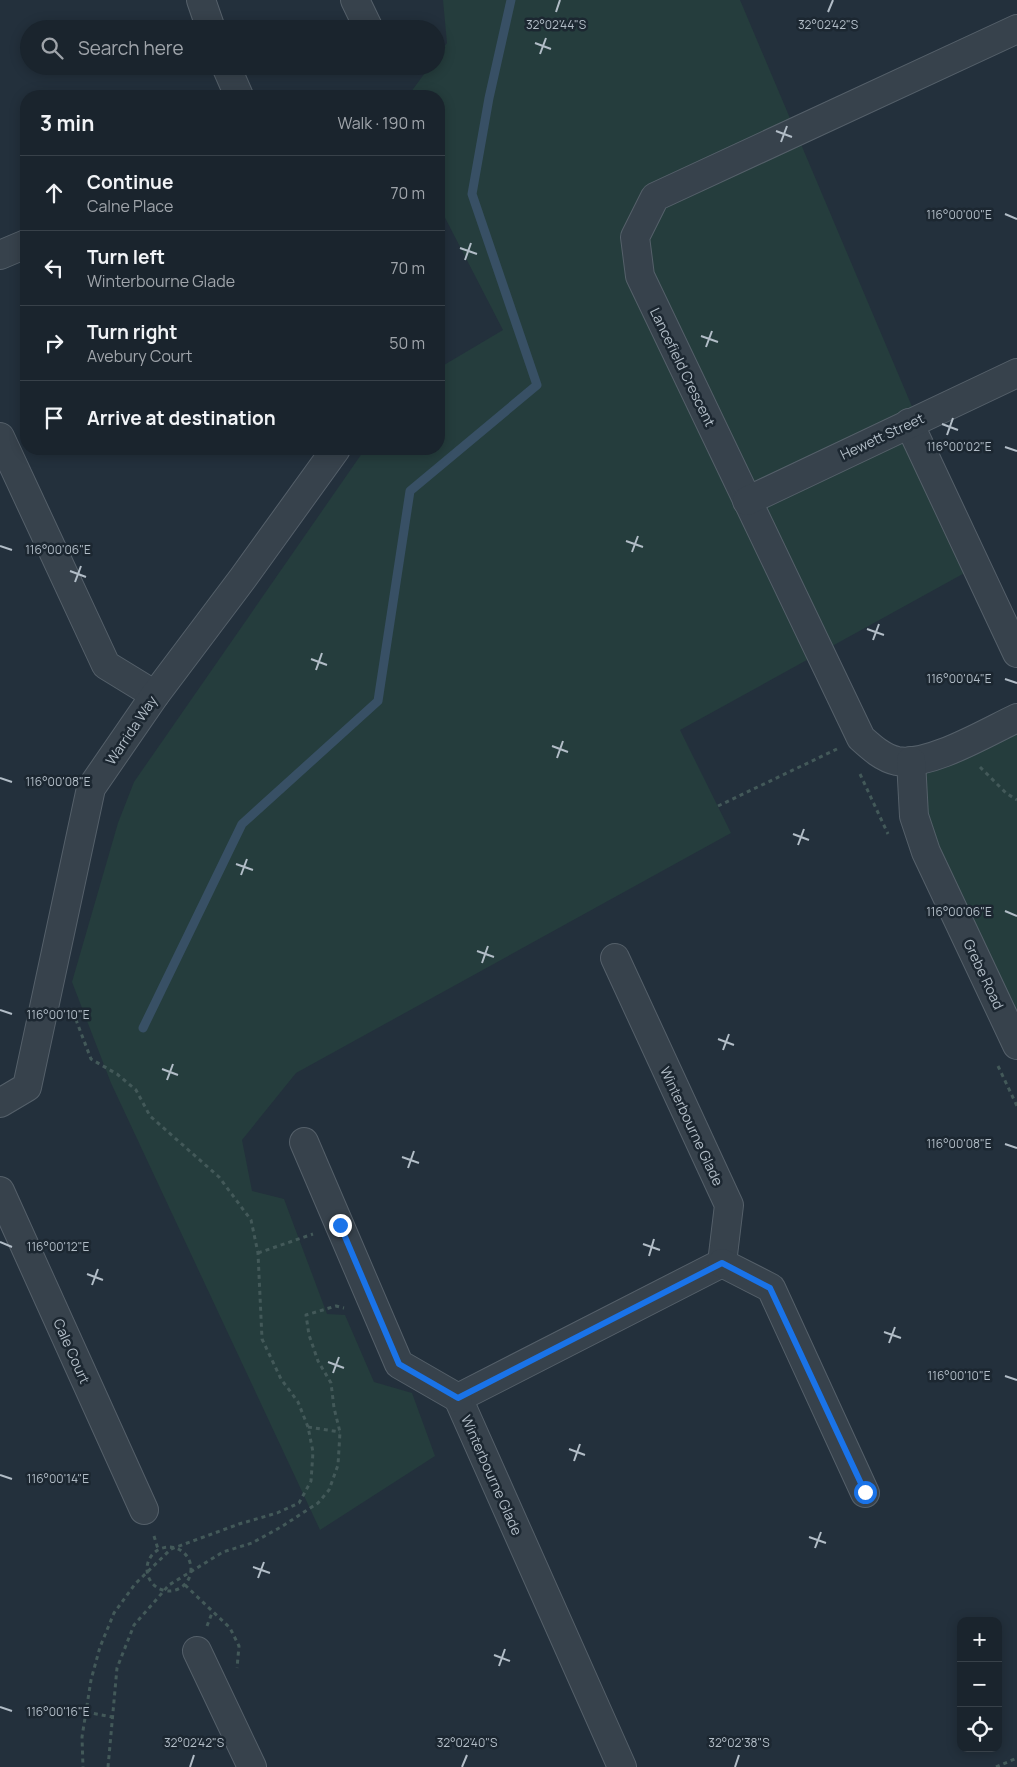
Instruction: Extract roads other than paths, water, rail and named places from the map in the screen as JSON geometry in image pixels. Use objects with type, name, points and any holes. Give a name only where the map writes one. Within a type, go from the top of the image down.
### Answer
[{"type":"street","points":[[201,0],[208,20]]},
{"type":"street","points":[[355,0],[365,20]]},
{"type":"street","name":"Lancefield Crescent","points":[[1017,29],[655,197],[635,237],[640,276],[861,738],[880,754],[897,760],[911,761],[934,757],[1017,718]]},
{"type":"street","points":[[230,75],[237,90]]},
{"type":"street","points":[[0,255],[20,247]]},
{"type":"street","name":"Hewett Street","points":[[747,501],[1017,373]]},
{"type":"street","points":[[909,423],[1017,653]]},
{"type":"street","points":[[0,437],[106,666],[154,695]]},
{"type":"street","name":"Warrida Way","points":[[0,1103],[27,1087],[91,788],[154,695],[243,578],[332,455]]},
{"type":"street","name":"Grebe Road","points":[[911,761],[914,816],[926,852],[1017,1045]]},
{"type":"street","name":"Winterbourne Glade","points":[[615,958],[729,1205],[722,1263],[458,1398],[622,1767]]},
{"type":"street","points":[[304,1142],[399,1364],[458,1398]]},
{"type":"street","name":"Cale Court","points":[[0,1191],[144,1510]]},
{"type":"street","points":[[722,1263],[770,1288],[865,1492]]},
{"type":"street","points":[[198,1651],[252,1767]]},
{"type":"waterway","points":[[143,1028],[242,824],[378,701],[410,491],[537,385],[472,194],[489,98],[511,0]]}]
